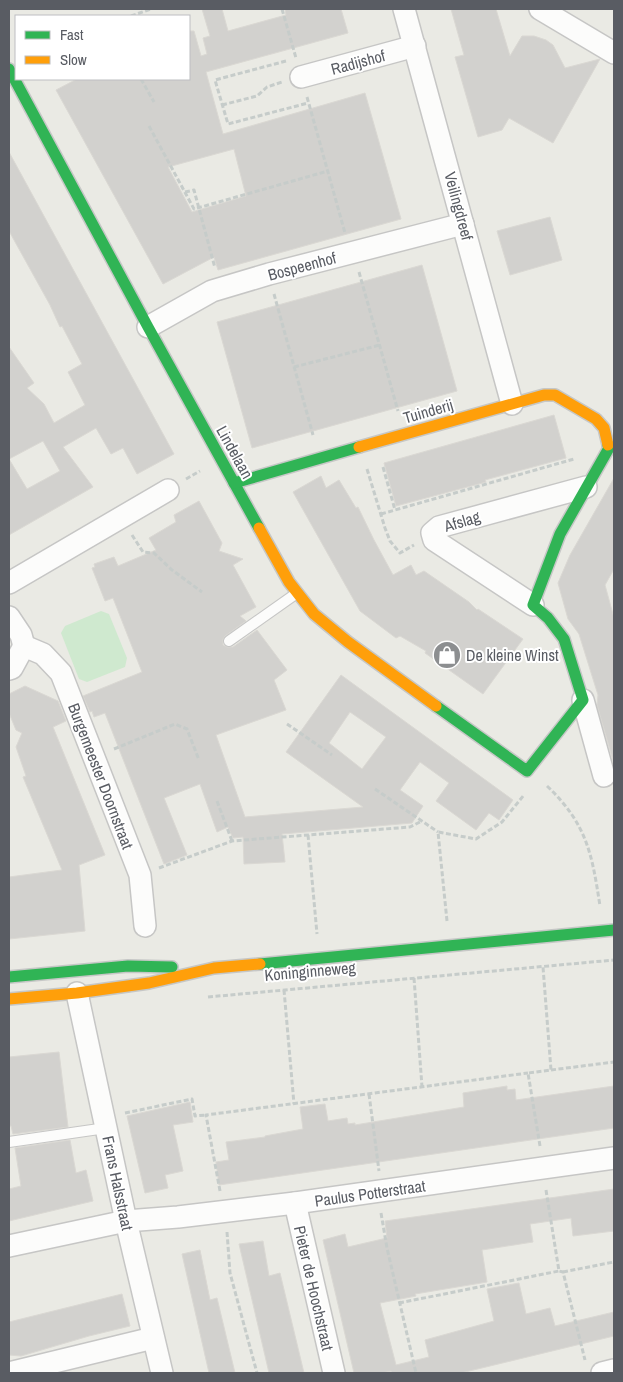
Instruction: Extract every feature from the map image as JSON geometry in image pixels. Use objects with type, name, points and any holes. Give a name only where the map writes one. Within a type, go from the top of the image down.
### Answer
[{"type":"street","name":"Veilingdreef","points":[[404,9],[512,404]]},
{"type":"street","points":[[540,9],[614,54]]},
{"type":"street","name":"Radijshof","points":[[299,67],[415,46]]},
{"type":"street","name":"Lindelaan","points":[[9,70],[220,459],[289,582],[314,614],[348,642],[527,771]]},
{"type":"street","name":"Bospeenhof","points":[[148,327],[212,291],[221,288],[268,274],[463,224]]},
{"type":"street","name":"Tuinderij","points":[[234,483],[544,395],[555,395],[596,419],[604,428],[609,448],[586,486]]},
{"type":"street","points":[[533,605],[560,534],[586,486]]},
{"type":"street","name":"Afslag","points":[[586,486],[439,527],[432,533],[432,536],[434,540],[533,605],[548,618],[564,639],[604,776]]},
{"type":"street","points":[[9,583],[168,490]]},
{"type":"street","points":[[9,617],[21,635],[24,646],[12,668],[9,669]]},
{"type":"street","name":"Burgemeester Doornstraat","points":[[24,646],[43,654],[61,672],[140,875],[145,926]]},
{"type":"street","points":[[527,771],[583,700]]},
{"type":"street","name":"Koninginneweg","points":[[9,977],[128,966],[214,968],[614,930]]},
{"type":"street","name":"Koninginneweg","points":[[9,999],[77,993],[150,983],[214,968]]},
{"type":"street","name":"Frans Halsstraat","points":[[77,993],[126,1221],[162,1373]]},
{"type":"street","name":"Paulus Potterstraat","points":[[9,1246],[126,1221],[295,1203],[614,1158]]},
{"type":"street","name":"Pieter de Hoochstraat","points":[[295,1203],[334,1373]]},
{"type":"street","points":[[9,1373],[153,1338]]},
{"type":"street","points":[[602,1373],[614,1370]]},
{"type":"lane","points":[[229,641],[297,592]]},
{"type":"lane","points":[[9,1142],[105,1123]]},
{"type":"path","points":[[139,10],[151,9]]},
{"type":"path","points":[[282,9],[405,435]]},
{"type":"path","points":[[222,105],[257,96],[267,87],[299,67]]},
{"type":"path","points":[[299,67],[215,80],[228,124],[308,103]]},
{"type":"path","points":[[142,80],[154,102]]},
{"type":"path","points":[[149,126],[194,209],[328,171]]},
{"type":"path","points":[[185,192],[194,190],[221,288]]},
{"type":"path","points":[[268,274],[320,459]]},
{"type":"path","points":[[294,367],[380,345]]},
{"type":"path","points":[[376,443],[395,510]]},
{"type":"path","points":[[361,447],[390,541],[400,553],[432,536]]},
{"type":"path","points":[[381,514],[576,458]]},
{"type":"path","points":[[168,490],[220,459]]},
{"type":"path","points":[[121,517],[143,552],[154,554],[202,592]]},
{"type":"path","points":[[94,756],[175,724],[187,729],[199,760]]},
{"type":"path","points":[[288,724],[332,755]]},
{"type":"path","points":[[527,771],[562,800],[574,817],[586,840],[593,862],[600,906]]},
{"type":"path","points":[[375,789],[438,832],[476,839],[502,822],[537,779]]},
{"type":"path","points":[[217,801],[232,841]]},
{"type":"path","points":[[140,875],[232,841],[410,827],[422,821]]},
{"type":"path","points":[[438,832],[447,922]]},
{"type":"path","points":[[308,835],[317,935]]},
{"type":"path","name":"Koninginneweg","points":[[198,998],[614,960]]},
{"type":"path","points":[[414,978],[422,1087]]},
{"type":"path","points":[[284,990],[294,1104]]},
{"type":"path","points":[[551,1070],[614,1062]]},
{"type":"path","points":[[105,1123],[192,1099],[195,1116],[528,1073]]},
{"type":"path","points":[[369,1094],[387,1248],[416,1373]]},
{"type":"path","points":[[206,1115],[223,1212],[230,1273],[257,1373]]},
{"type":"path","points":[[399,1303],[614,1262]]},
{"type":"green space","points":[[101,611],[109,614],[127,658],[125,667],[87,682],[79,679],[61,633],[65,626]]},
{"type":"building","points":[[202,9],[222,9],[228,31],[286,15],[285,9],[341,9],[348,33],[206,72],[223,134],[365,93],[401,219],[218,270],[214,257],[163,284],[56,90],[75,80],[190,80],[190,31],[194,31],[201,56],[207,54],[203,38],[210,36]],"holes":[[[234,149],[246,196],[192,212],[168,167]]]},
{"type":"building","points":[[451,9],[496,9],[510,56],[522,36],[534,36],[546,40],[553,45],[565,68],[600,59],[553,143],[509,118],[502,130],[478,137],[455,57],[464,55]]},
{"type":"building","points":[[9,152],[174,454],[137,474],[123,448],[111,454],[96,428],[63,447],[93,487],[9,535],[9,459],[9,347],[34,383],[27,388],[44,404],[54,423],[85,405],[68,372],[82,364],[9,231]],"holes":[[[43,441],[60,471],[27,489],[9,459]]]},
{"type":"building","points":[[550,217],[562,260],[510,275],[497,231]]},
{"type":"building","points":[[422,265],[457,391],[252,448],[217,322]]},
{"type":"building","points":[[554,415],[566,458],[396,506],[384,463]]},
{"type":"building","points":[[321,476],[326,488],[339,480],[356,508],[358,507],[393,575],[411,565],[416,575],[424,571],[469,602],[477,610],[523,639],[483,694],[425,653],[426,651],[400,636],[396,638],[360,611],[293,492]]},
{"type":"building","points":[[614,478],[614,569],[605,585],[614,618],[614,764],[597,705],[598,695],[579,634],[568,619],[558,583],[570,555]]},
{"type":"building","points":[[199,501],[222,543],[219,551],[243,559],[233,565],[256,607],[240,616],[246,621],[225,636],[223,645],[233,647],[257,630],[287,670],[274,680],[286,710],[216,735],[245,817],[363,807],[286,752],[341,675],[513,800],[499,820],[489,813],[476,830],[436,801],[449,783],[420,762],[400,790],[423,806],[412,823],[282,834],[285,862],[244,864],[243,837],[233,838],[228,827],[217,832],[200,784],[164,798],[187,855],[164,864],[105,713],[94,717],[83,696],[142,672],[113,598],[105,601],[92,568],[95,567],[94,564],[114,557],[118,566],[156,550],[149,538],[176,522],[174,515]],"holes":[[[350,712],[386,737],[362,769],[329,743]]]},
{"type":"building","points":[[25,686],[58,701],[66,721],[53,727],[105,855],[79,865],[85,931],[9,939],[9,877],[62,870],[23,777],[26,776],[16,747],[22,733],[16,730],[9,713],[9,694]]},
{"type":"building","points":[[59,1052],[68,1127],[13,1134],[11,1126],[9,1126],[9,1057]]},
{"type":"building","points":[[507,1086],[507,1090],[515,1089],[516,1100],[614,1086],[614,1128],[219,1185],[216,1162],[229,1160],[226,1142],[265,1137],[303,1129],[300,1107],[325,1104],[328,1121],[347,1118],[348,1124],[355,1123],[355,1125],[464,1107],[463,1093]]},
{"type":"building","points":[[190,1102],[193,1122],[173,1125],[183,1171],[165,1175],[168,1188],[145,1193],[127,1116]]},
{"type":"building","points":[[70,1140],[76,1173],[86,1170],[93,1201],[9,1221],[9,1189],[21,1186],[15,1148]]},
{"type":"building","points":[[614,1189],[614,1231],[573,1236],[571,1218],[530,1224],[533,1242],[482,1250],[487,1282],[415,1294],[416,1296],[380,1303],[396,1365],[429,1357],[425,1340],[494,1321],[487,1289],[519,1283],[526,1314],[550,1308],[555,1326],[614,1312],[614,1336],[461,1373],[392,1373],[391,1371],[382,1373],[354,1373],[323,1240],[345,1234],[348,1247],[387,1238],[385,1221]]},
{"type":"building","points":[[263,1241],[269,1276],[280,1273],[304,1373],[269,1373],[239,1244]]},
{"type":"building","points":[[200,1250],[210,1300],[217,1298],[235,1373],[209,1373],[182,1254]]},
{"type":"building","points":[[122,1294],[130,1326],[21,1356],[9,1355],[9,1322]]},
{"type":"traffic: fast","points":[[9,69],[259,528]]},
{"type":"traffic: fast","points":[[436,706],[527,771],[583,700],[564,639],[548,618],[533,605],[560,534],[609,448],[608,445]]},
{"type":"traffic: fast","points":[[234,483],[359,447]]},
{"type":"traffic: fast","points":[[260,964],[614,930]]},
{"type":"traffic: fast","points":[[9,977],[128,966],[172,967]]},
{"type":"traffic: slow","points":[[359,447],[544,395],[555,395],[596,419],[604,428],[608,445]]},
{"type":"traffic: slow","points":[[259,528],[289,582],[314,614],[348,642],[436,706]]},
{"type":"traffic: slow","points":[[9,999],[77,993],[149,983],[214,968],[260,964]]},
{"type":"place","name":"De kleine Winst","points":[[447,655]]}]
